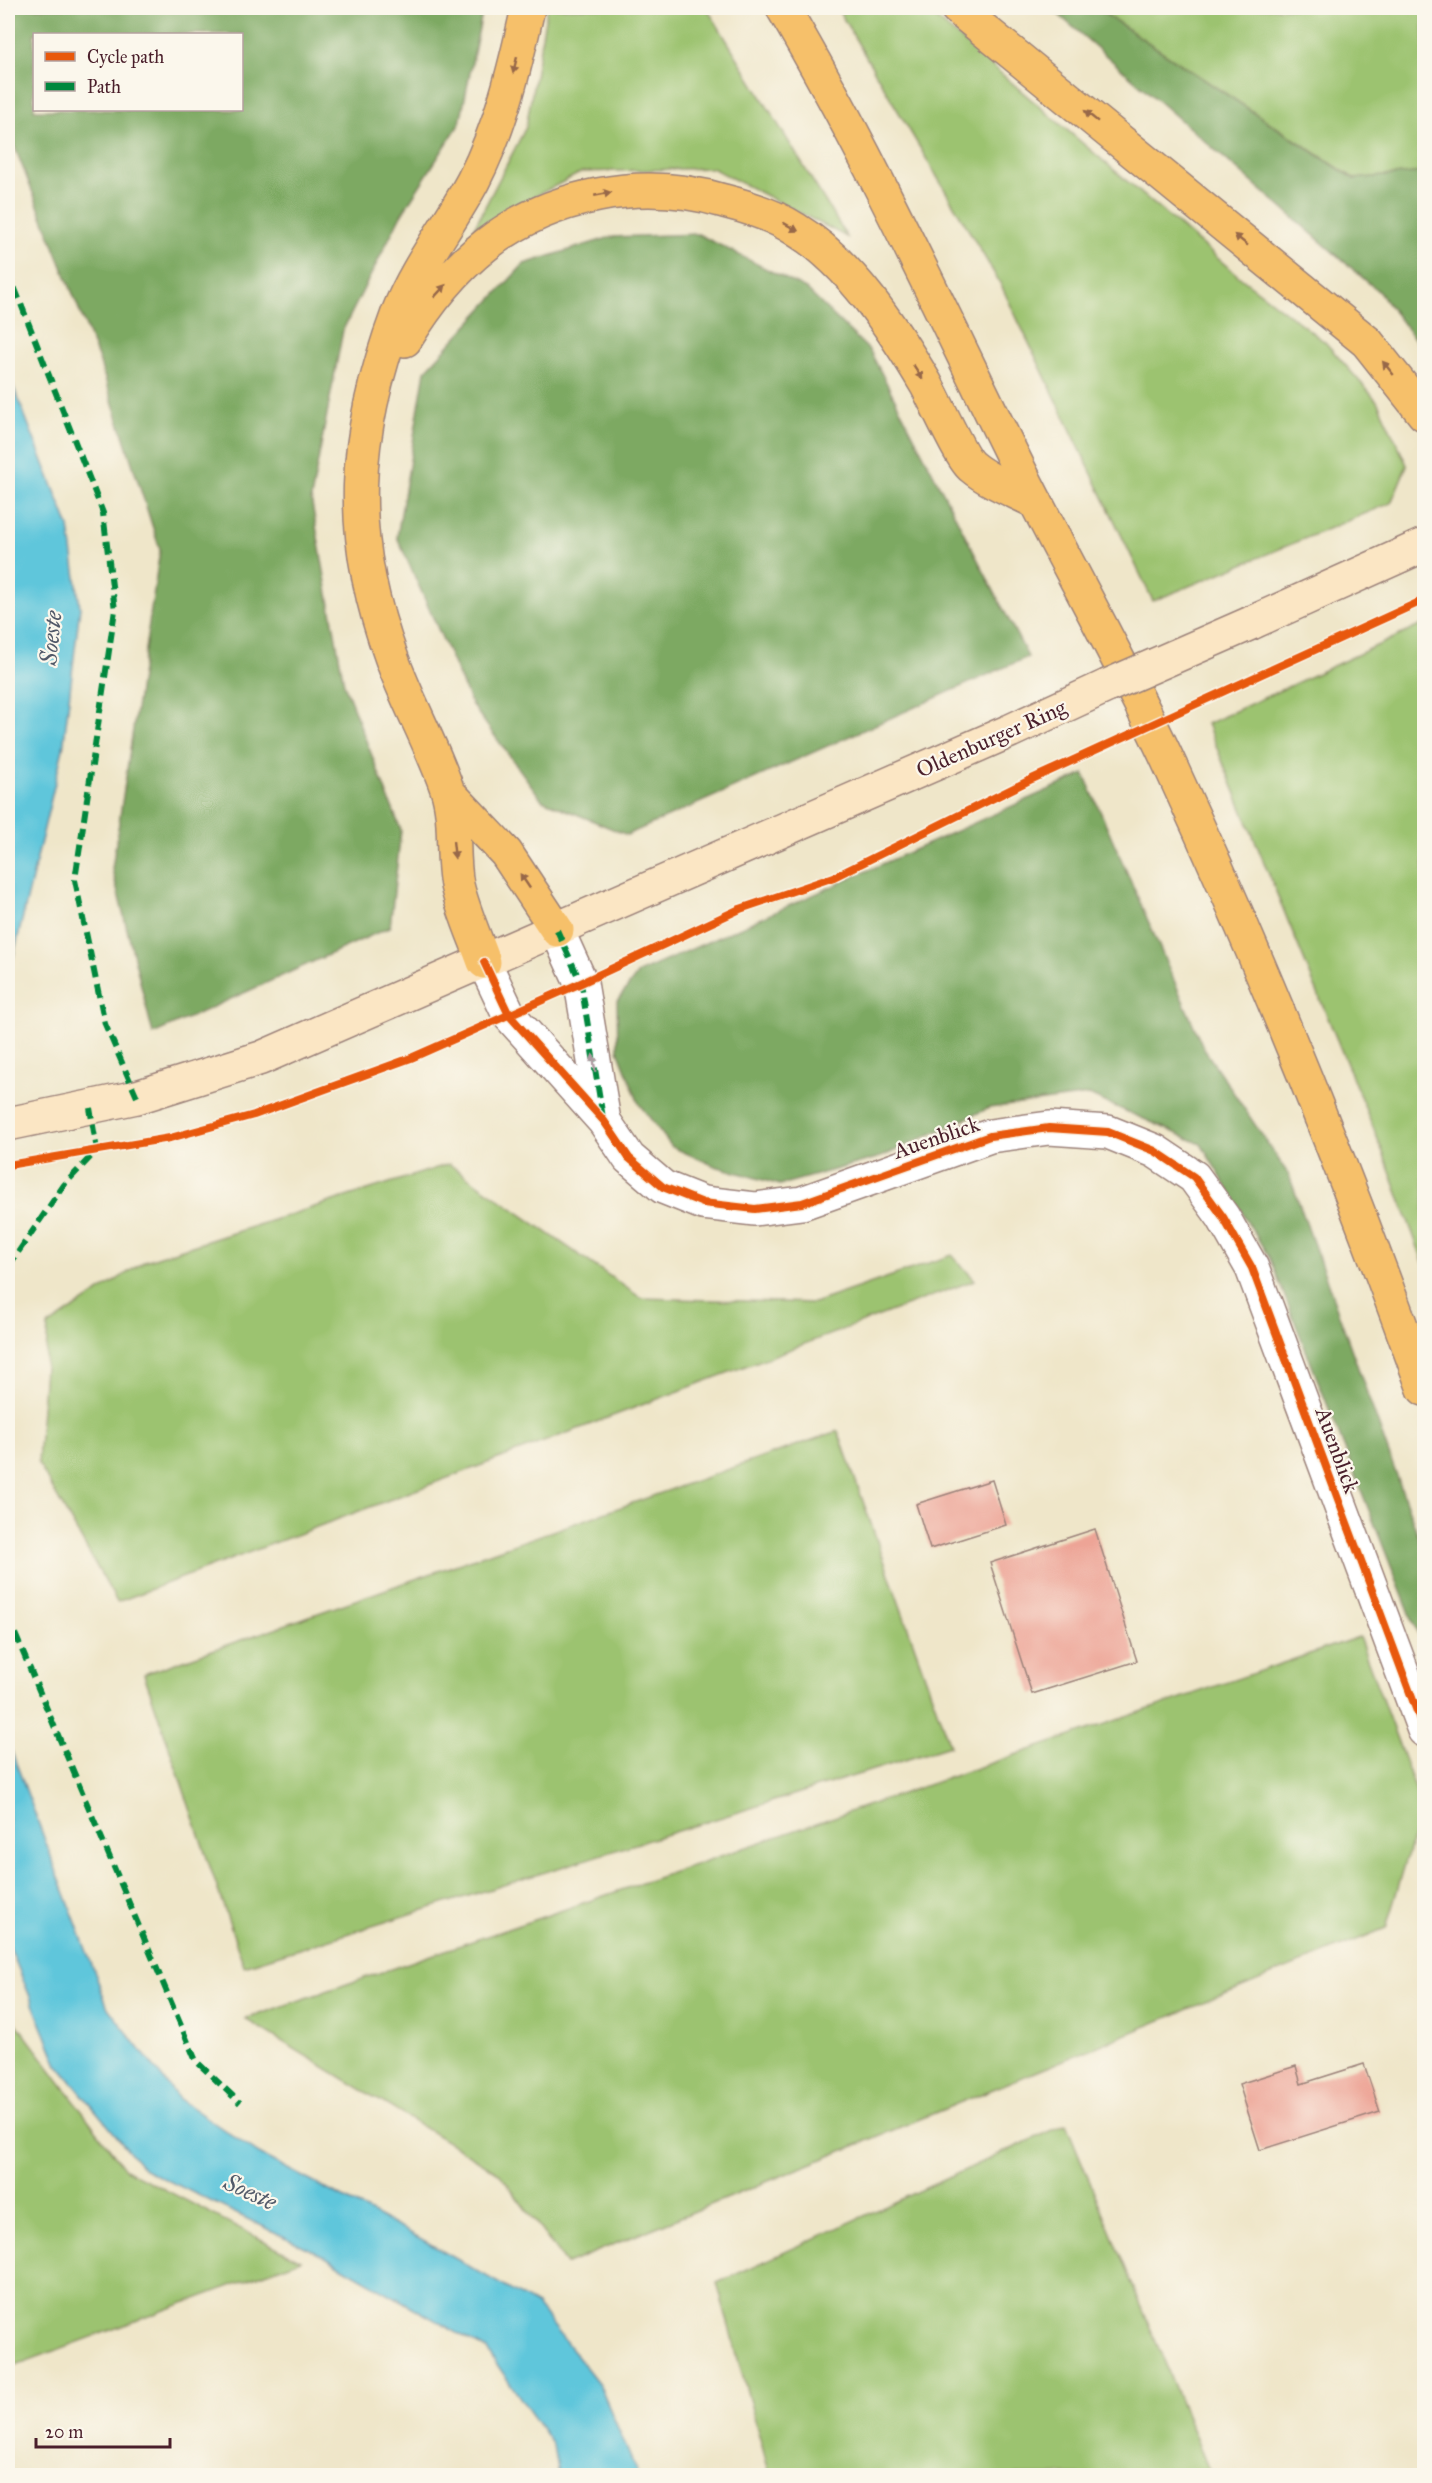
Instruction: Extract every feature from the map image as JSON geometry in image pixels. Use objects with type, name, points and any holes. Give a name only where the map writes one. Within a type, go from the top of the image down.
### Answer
[{"type":"highway","points":[[484,962],[457,885],[448,792],[391,657],[371,590],[360,533],[360,478],[364,439],[373,392],[399,310],[428,252],[473,181],[497,127],[515,66],[528,8]]},
{"type":"highway","points":[[783,8],[833,92],[1036,502],[1169,763],[1303,1073],[1370,1240],[1425,1389]]},
{"type":"highway","points":[[957,8],[1367,342],[1425,414]]},
{"type":"highway","points":[[373,392],[426,306],[491,240],[527,216],[571,200],[621,190],[664,190],[703,195],[754,209],[796,229],[843,268],[873,302],[926,384],[970,466],[1036,502]]},
{"type":"highway","points":[[448,792],[506,854],[557,930]]},
{"type":"main road","name":"Oldenburger Ring","points":[[8,1124],[137,1097],[261,1058],[1010,731],[1425,546]]},
{"type":"street","name":"Auenblick","points":[[557,930],[581,983],[604,1121]]},
{"type":"street","name":"Auenblick","points":[[484,962],[509,1015],[604,1121],[629,1158],[663,1187],[703,1203],[755,1209],[802,1203],[990,1136],[1049,1128],[1108,1132],[1155,1151],[1194,1177],[1223,1217],[1251,1268],[1425,1731]]},
{"type":"green space","points":[[8,8],[483,8],[460,123],[401,215],[343,330],[311,498],[344,684],[401,830],[390,927],[153,1034],[112,869],[160,550],[99,360],[8,130]]},
{"type":"green space","points":[[547,8],[707,8],[847,237],[712,168],[582,172],[474,228],[526,127]]},
{"type":"green space","points":[[837,8],[924,8],[1242,279],[1325,342],[1377,401],[1407,465],[1391,503],[1153,601],[1000,283]]},
{"type":"green space","points":[[1051,8],[1096,8],[1354,179],[1424,172],[1424,351],[1378,291]]},
{"type":"green space","points":[[1096,8],[1424,8],[1424,172],[1355,179]]},
{"type":"green space","points":[[698,234],[806,289],[870,351],[1028,657],[627,835],[542,800],[472,705],[397,537],[425,371],[524,264],[611,237]]},
{"type":"green space","points":[[1424,624],[1424,1264],[1379,1142],[1207,724]]},
{"type":"green space","points":[[1084,774],[1204,1049],[1289,1175],[1424,1552],[1424,1650],[1270,1259],[1201,1144],[1089,1095],[989,1108],[881,1157],[780,1185],[715,1166],[672,1147],[639,1104],[618,1050],[617,1001],[638,973]]},
{"type":"green space","points":[[449,1164],[641,1298],[814,1303],[952,1255],[975,1280],[117,1602],[38,1463],[48,1326],[145,1261]]},
{"type":"green space","points":[[838,1431],[950,1746],[244,1966],[144,1674]]},
{"type":"green space","points":[[1359,1637],[1422,1807],[1386,1928],[566,2264],[499,2173],[245,2019]]},
{"type":"green space","points":[[8,2008],[11,2016],[125,2169],[301,2260],[8,2368]]},
{"type":"green space","points":[[1066,2124],[1211,2475],[770,2475],[717,2283]]},
{"type":"water","name":"Soeste","points":[[8,373],[69,527],[80,607],[63,749],[8,979]]},
{"type":"water","name":"Soeste","points":[[8,1742],[108,2008],[178,2098],[259,2154],[416,2236],[537,2305],[599,2384],[638,2475],[558,2475],[553,2445],[487,2350],[322,2255],[144,2169],[58,2065],[8,1943]]},
{"type":"building","points":[[992,1480],[1006,1525],[930,1549],[916,1504]]},
{"type":"building","points":[[1095,1529],[1137,1661],[1032,1694],[990,1563]]},
{"type":"building","points":[[1364,2064],[1380,2112],[1260,2150],[1239,2084],[1296,2066],[1301,2084]]},
{"type":"marked path","points":[[8,271],[103,513],[115,610],[75,880],[105,1024],[137,1097]]},
{"type":"marked path","points":[[557,930],[581,983],[603,1118]]},
{"type":"marked path","points":[[8,1267],[64,1185],[97,1150],[90,1108]]},
{"type":"marked path","points":[[8,1617],[196,2061],[240,2103]]},
{"type":"cycle path","points":[[8,1165],[170,1138],[254,1115],[411,1058],[581,983],[740,909],[834,877],[1032,779],[1424,600]]},
{"type":"cycle path","points":[[484,962],[509,1015],[604,1121],[629,1158],[663,1187],[703,1203],[755,1209],[802,1203],[990,1136],[1049,1128],[1108,1132],[1155,1151],[1194,1177],[1223,1217],[1252,1268],[1424,1730]]}]
